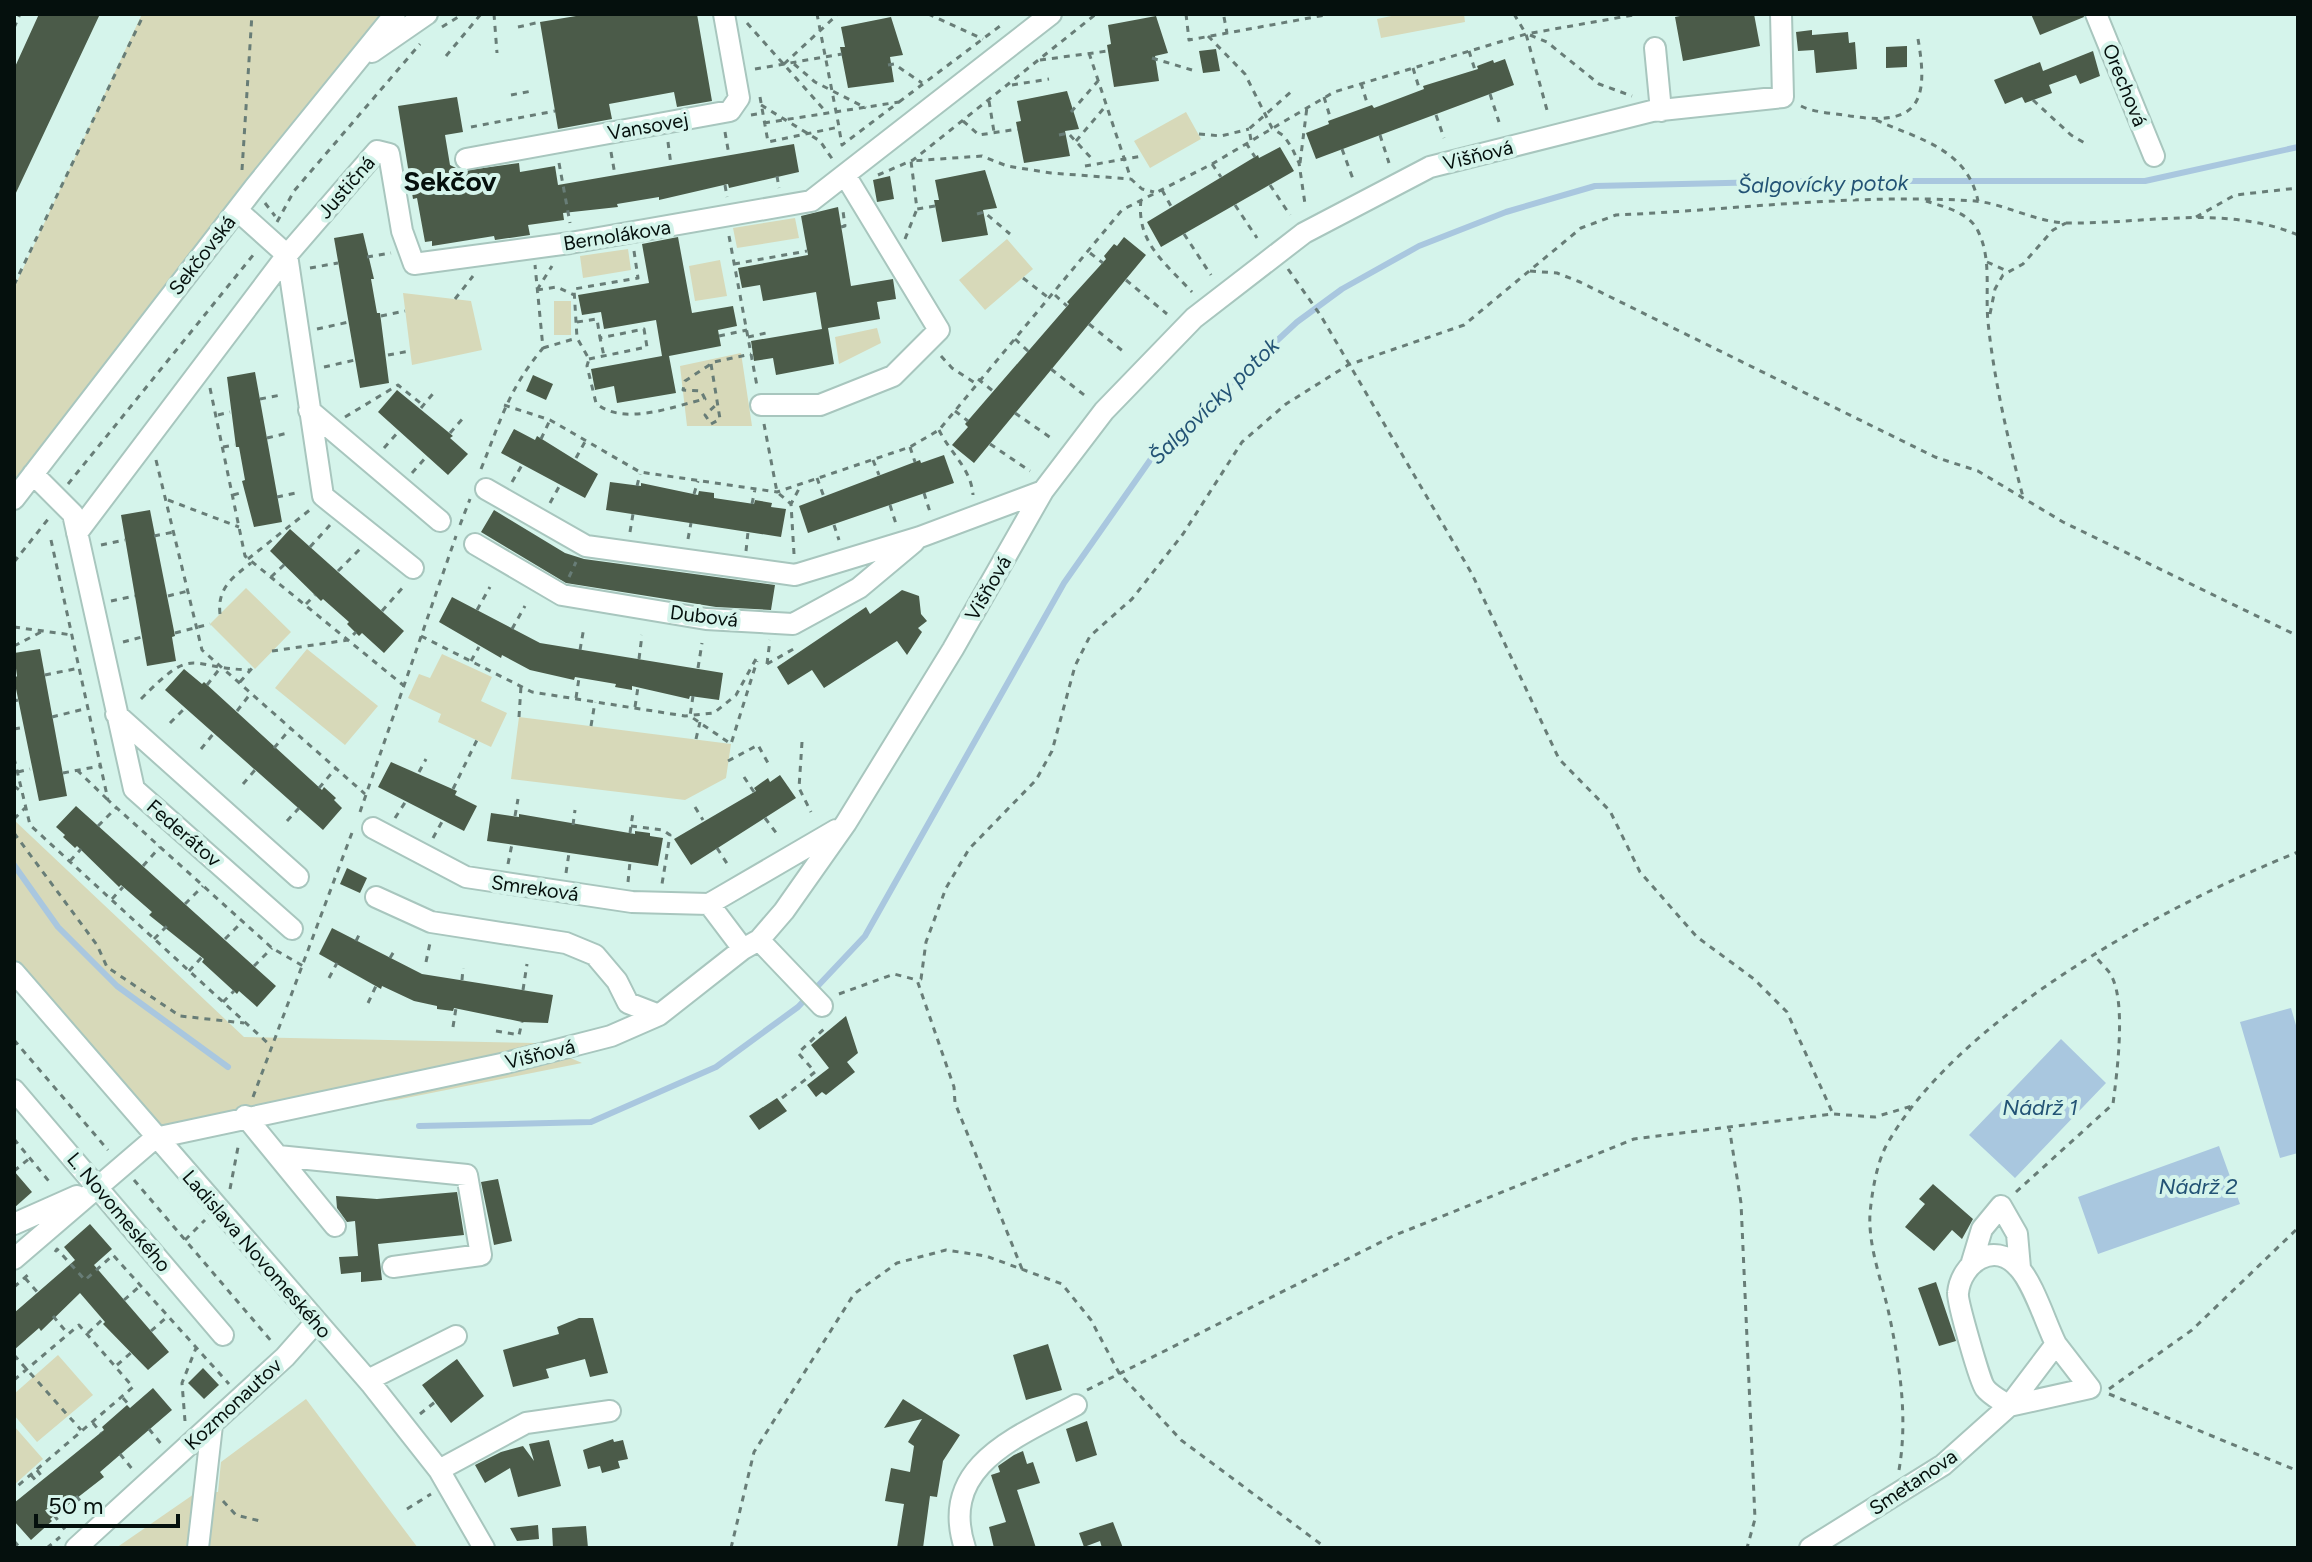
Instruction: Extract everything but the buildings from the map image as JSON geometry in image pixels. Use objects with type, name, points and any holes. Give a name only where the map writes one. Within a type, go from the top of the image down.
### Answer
[{"type":"street","name":"Sekčovská","points":[[14,499],[237,210],[395,14]]},
{"type":"street","name":"Vansovej","points":[[466,159],[730,111],[739,98],[724,14]]},
{"type":"street","name":"Bernolákova","points":[[402,231],[414,264],[571,238],[631,233],[811,201],[841,170],[1051,14]]},
{"type":"street","points":[[1781,14],[1783,97]]},
{"type":"street","name":"Orechová","points":[[2096,14],[2154,156]]},
{"type":"street","points":[[353,66],[434,21]]},
{"type":"street","points":[[1655,48],[1661,111]]},
{"type":"street","name":"Višňová","points":[[155,1138],[245,1116],[506,1063],[611,1036],[659,1015],[751,945],[846,823],[953,649],[1043,491],[1104,411],[1184,329],[1276,253],[1304,233],[1430,167],[1661,111],[1783,97]]},
{"type":"street","name":"Justičná","points":[[295,262],[377,151],[389,154],[402,231]]},
{"type":"street","points":[[761,405],[820,405],[893,376],[939,330],[841,170]]},
{"type":"street","points":[[237,210],[273,229],[295,262],[309,410],[323,496],[409,576]]},
{"type":"street","points":[[77,533],[205,364],[295,262]]},
{"type":"street","points":[[309,410],[440,521]]},
{"type":"street","name":"Federátov","points":[[33,474],[73,514],[134,789],[292,929]]},
{"type":"street","name":"Dubová","points":[[479,486],[583,544],[795,575],[920,537],[1043,491]]},
{"type":"street","name":"Dubová","points":[[475,544],[562,595],[706,619],[793,624],[859,588],[920,537]]},
{"type":"street","points":[[116,714],[298,877]]},
{"type":"street","points":[[827,1007],[751,945],[709,904],[846,823]]},
{"type":"street","name":"Smreková","points":[[362,824],[466,877],[632,902],[709,904]]},
{"type":"street","points":[[376,897],[431,922],[566,943],[595,955],[617,981],[628,1003],[659,1015]]},
{"type":"street","name":"Ladislava Novomeského","points":[[14,972],[368,1380],[439,1470],[484,1548]]},
{"type":"street","points":[[611,1036],[628,1003]]},
{"type":"street","name":"L. Novomeského","points":[[14,1090],[223,1335]]},
{"type":"street","points":[[245,1116],[335,1226]]},
{"type":"street","points":[[14,1259],[155,1138]]},
{"type":"street","points":[[278,1156],[467,1175],[481,1255],[393,1267]]},
{"type":"street","points":[[14,1224],[98,1186]]},
{"type":"street","points":[[2001,1206],[2017,1234],[2020,1268],[2056,1344],[2090,1388],[2009,1406],[1984,1388],[1957,1297],[1961,1277],[1972,1262],[1982,1229],[2001,1206]]},
{"type":"street","points":[[1972,1262],[1988,1255],[2007,1258],[2020,1268]]},
{"type":"street","name":"Kozmonautov","points":[[71,1540],[212,1425],[285,1357],[316,1322]]},
{"type":"street","points":[[368,1380],[456,1336]]},
{"type":"street","name":"Smetanova","points":[[1810,1548],[1943,1465],[2009,1406],[2056,1344]]},
{"type":"street","points":[[965,1548],[958,1525],[965,1484],[995,1450],[1076,1405]]},
{"type":"street","points":[[439,1470],[526,1423],[610,1411]]},
{"type":"street","points":[[198,1548],[212,1425]]},
{"type":"path","points":[[14,28],[20,14]]},
{"type":"path","points":[[14,285],[144,14]]},
{"type":"path","points":[[242,171],[252,14]]},
{"type":"path","points":[[434,21],[463,14]]},
{"type":"path","points":[[446,56],[481,14]]},
{"type":"path","points":[[494,14],[497,53]]},
{"type":"path","points":[[745,14],[750,38]]},
{"type":"path","points":[[817,14],[842,145],[1006,22]]},
{"type":"path","points":[[784,64],[838,14]]},
{"type":"path","points":[[928,14],[983,39]]},
{"type":"path","points":[[874,177],[911,161],[1096,14]]},
{"type":"path","points":[[1186,14],[1189,40],[1331,14]]},
{"type":"path","points":[[1284,14],[1286,22]]},
{"type":"path","points":[[1514,14],[1526,34],[1547,110]]},
{"type":"path","points":[[504,405],[550,420],[640,472],[777,492],[910,447],[939,430],[976,381],[1054,295],[1122,210],[1212,164],[1324,97],[1526,34],[1639,14]]},
{"type":"path","points":[[1224,17],[1227,33]]},
{"type":"path","points":[[518,27],[540,22]]},
{"type":"path","points":[[747,23],[827,113]]},
{"type":"path","points":[[1526,34],[1547,42],[1599,84],[1661,111]]},
{"type":"path","points":[[14,562],[61,501],[65,488],[273,229],[294,191],[427,36]]},
{"type":"path","points":[[1208,36],[1245,74],[1272,128],[1284,136],[1299,166]]},
{"type":"path","points":[[1876,120],[1907,112],[1921,98],[1924,74],[1918,39]]},
{"type":"path","points":[[1040,60],[1108,51]]},
{"type":"path","points":[[1469,51],[1475,70]]},
{"type":"path","points":[[1089,53],[1131,179],[1142,189],[1154,192]]},
{"type":"path","points":[[757,81],[755,69],[842,54]]},
{"type":"path","points":[[1152,58],[1192,70]]},
{"type":"path","points":[[793,63],[832,92],[866,108]]},
{"type":"path","points":[[888,65],[894,64],[924,84]]},
{"type":"path","points":[[1413,68],[1420,91]]},
{"type":"path","points":[[1008,86],[1049,79]]},
{"type":"path","points":[[1071,112],[1098,81]]},
{"type":"path","points":[[1361,83],[1368,106]]},
{"type":"path","points":[[511,95],[532,91]]},
{"type":"path","points":[[1199,134],[1221,136],[1249,129],[1292,91]]},
{"type":"path","points":[[759,93],[769,148]]},
{"type":"path","points":[[1490,94],[1499,122]]},
{"type":"path","points":[[1324,97],[1331,120]]},
{"type":"path","points":[[1783,97],[1805,109],[1876,120],[1962,162],[1974,182],[1978,201]]},
{"type":"path","points":[[2033,100],[2071,135],[2088,145]]},
{"type":"path","points":[[989,101],[994,132]]},
{"type":"path","points":[[764,123],[899,102]]},
{"type":"path","points":[[761,105],[820,141],[841,170]]},
{"type":"path","points":[[1076,141],[1105,107]]},
{"type":"path","points":[[1305,204],[1299,166],[1307,107]]},
{"type":"path","points":[[471,127],[555,111]]},
{"type":"path","points":[[738,118],[763,113]]},
{"type":"path","points":[[1436,115],[1444,138]]},
{"type":"path","points":[[723,121],[729,155]]},
{"type":"path","points":[[963,121],[979,135],[1018,129]]},
{"type":"path","points":[[768,142],[839,127]]},
{"type":"path","points":[[1249,129],[1251,140]]},
{"type":"path","points":[[666,130],[671,165]]},
{"type":"path","points":[[1059,135],[1068,133],[1093,160]]},
{"type":"path","points":[[1380,135],[1389,163]]},
{"type":"path","points":[[609,141],[615,175]]},
{"type":"path","points":[[1246,143],[1255,157]]},
{"type":"path","points":[[1342,149],[1353,179]]},
{"type":"path","points":[[556,150],[571,238]]},
{"type":"path","points":[[911,161],[982,156],[1007,166],[1051,173],[1131,179]]},
{"type":"path","points":[[1085,166],[1142,156]]},
{"type":"path","points":[[894,258],[917,209],[911,161]]},
{"type":"path","points":[[1212,164],[1221,177]]},
{"type":"path","points":[[1270,185],[1290,215]]},
{"type":"path","points":[[2196,217],[2235,195],[2298,188]]},
{"type":"path","points":[[1161,189],[1172,208]]},
{"type":"path","points":[[1923,199],[1968,218],[1978,230],[1987,262],[1988,322],[2008,435],[2023,497]]},
{"type":"path","points":[[782,1098],[815,1072],[798,1053],[825,1028],[827,1007],[894,974],[921,979],[926,942],[946,888],[969,849],[1036,780],[1052,751],[1075,666],[1090,636],[1132,599],[1183,534],[1242,442],[1286,404],[1348,365],[1370,354],[1464,325],[1581,228],[1616,215],[1923,199],[1978,201],[2066,223],[2196,217],[2256,221],[2298,235]]},
{"type":"path","points":[[1141,200],[1138,222],[1147,242],[1192,292]]},
{"type":"path","points":[[265,203],[273,229]]},
{"type":"path","points":[[1235,205],[1257,238]]},
{"type":"path","points":[[917,209],[935,206]]},
{"type":"path","points":[[977,214],[984,212],[1010,234]]},
{"type":"path","points":[[725,216],[777,492],[791,504]]},
{"type":"path","points":[[1988,322],[1995,289],[2003,275],[2035,252],[2053,230],[2066,223]]},
{"type":"path","points":[[631,233],[638,278],[574,289],[577,338],[589,359],[593,397],[602,409],[616,413],[642,412],[705,399],[701,391],[683,390],[685,381],[711,364],[751,354]]},
{"type":"path","points":[[1184,234],[1211,275]]},
{"type":"path","points":[[734,264],[807,251]]},
{"type":"path","points":[[367,257],[395,252]]},
{"type":"path","points":[[1089,252],[1103,263]]},
{"type":"path","points":[[1276,253],[1321,316],[1472,574],[1559,759],[1610,811],[1640,872],[1697,937],[1754,979],[1787,1012],[1833,1114]]},
{"type":"path","points":[[295,262],[338,263]]},
{"type":"path","points":[[1987,262],[2001,271],[2011,271]]},
{"type":"path","points":[[535,269],[543,348]]},
{"type":"path","points":[[1530,271],[1557,273],[1580,282],[1935,457],[1978,471],[2063,522],[2298,636]]},
{"type":"path","points":[[1023,278],[1050,299]]},
{"type":"path","points":[[1126,280],[1167,314]]},
{"type":"path","points":[[537,290],[557,287],[574,295]]},
{"type":"path","points":[[1054,295],[1067,306]]},
{"type":"path","points":[[381,316],[405,311]]},
{"type":"path","points":[[577,322],[597,319],[604,356]]},
{"type":"path","points":[[314,329],[349,322]]},
{"type":"path","points":[[1089,324],[1124,352]]},
{"type":"path","points":[[589,359],[647,347],[644,329],[600,338]]},
{"type":"path","points":[[719,336],[747,330]]},
{"type":"path","points":[[748,337],[766,333],[767,338]]},
{"type":"path","points":[[185,1240],[229,1192],[245,1116],[362,824],[366,795],[403,685],[479,486],[504,405],[518,378],[543,348],[577,338]]},
{"type":"path","points":[[1015,339],[1029,352]]},
{"type":"path","points":[[928,341],[952,368],[993,391]]},
{"type":"path","points":[[388,355],[410,351]]},
{"type":"path","points":[[319,368],[355,360]]},
{"type":"path","points":[[205,364],[239,527],[250,560],[403,685]]},
{"type":"path","points":[[711,364],[720,419],[711,424],[705,415],[717,404]]},
{"type":"path","points":[[1051,369],[1088,398]]},
{"type":"path","points":[[345,417],[398,385],[422,406],[436,390]]},
{"type":"path","points":[[260,399],[281,395]]},
{"type":"path","points":[[954,410],[968,421]]},
{"type":"path","points":[[216,415],[230,412]]},
{"type":"path","points":[[1015,413],[1054,440]]},
{"type":"path","points":[[450,433],[464,417]]},
{"type":"path","points":[[541,439],[550,420]]},
{"type":"path","points":[[939,430],[948,450],[966,468],[974,502]]},
{"type":"path","points":[[384,448],[399,431]]},
{"type":"path","points":[[267,438],[288,433]]},
{"type":"path","points":[[151,437],[202,650],[366,795]]},
{"type":"path","points":[[576,458],[586,440]]},
{"type":"path","points":[[990,444],[1030,471]]},
{"type":"path","points":[[223,448],[235,445]]},
{"type":"path","points":[[910,447],[915,462]]},
{"type":"path","points":[[412,473],[427,456]]},
{"type":"path","points":[[873,459],[879,475]]},
{"type":"path","points":[[511,484],[522,465]]},
{"type":"path","points":[[637,486],[640,472]]},
{"type":"path","points":[[817,478],[824,497]]},
{"type":"path","points":[[694,494],[698,481]]},
{"type":"path","points":[[795,558],[791,504],[802,483]]},
{"type":"path","points":[[549,505],[560,485]]},
{"type":"path","points":[[752,504],[755,489]]},
{"type":"path","points":[[233,495],[244,492]]},
{"type":"path","points":[[277,497],[300,492]]},
{"type":"path","points":[[924,493],[932,517]]},
{"type":"path","points":[[166,500],[239,527]]},
{"type":"path","points":[[890,505],[898,530]]},
{"type":"path","points":[[220,614],[219,604],[225,587],[250,560],[311,509]]},
{"type":"path","points":[[630,532],[633,514]]},
{"type":"path","points":[[688,543],[691,523]]},
{"type":"path","points":[[310,547],[330,525]]},
{"type":"path","points":[[834,525],[843,549]]},
{"type":"path","points":[[154,536],[174,532]]},
{"type":"path","points":[[745,554],[748,532]]},
{"type":"path","points":[[96,546],[125,540]]},
{"type":"path","points":[[562,595],[583,544]]},
{"type":"path","points":[[338,571],[360,549]]},
{"type":"path","points":[[271,577],[285,564]]},
{"type":"path","points":[[382,611],[409,576]]},
{"type":"path","points":[[477,610],[490,587]]},
{"type":"path","points":[[168,596],[188,591]]},
{"type":"path","points":[[305,605],[315,595]]},
{"type":"path","points":[[108,602],[135,596]]},
{"type":"path","points":[[512,629],[525,606]]},
{"type":"path","points":[[175,633],[210,624]]},
{"type":"path","points":[[14,627],[72,635]]},
{"type":"path","points":[[580,650],[584,627]]},
{"type":"path","points":[[14,646],[43,631]]},
{"type":"path","points":[[272,651],[348,640],[356,632]]},
{"type":"path","points":[[420,635],[532,692],[690,716],[714,713],[736,695],[757,657],[752,684],[731,744],[690,716]]},
{"type":"path","points":[[639,659],[642,635]]},
{"type":"path","points":[[117,643],[142,637]]},
{"type":"path","points":[[698,668],[702,643]]},
{"type":"path","points":[[471,661],[479,647]]},
{"type":"path","points":[[767,664],[797,647]]},
{"type":"path","points":[[141,699],[180,664],[192,661],[221,667],[252,668],[239,683]]},
{"type":"path","points":[[207,685],[221,667]]},
{"type":"path","points":[[45,675],[79,668]]},
{"type":"path","points":[[575,699],[579,678]]},
{"type":"path","points":[[519,717],[521,686]]},
{"type":"path","points":[[635,708],[638,687]]},
{"type":"path","points":[[237,711],[251,693]]},
{"type":"path","points":[[690,716],[693,696]]},
{"type":"path","points":[[591,726],[595,702]]},
{"type":"path","points":[[52,717],[88,708]]},
{"type":"path","points":[[170,723],[185,708]]},
{"type":"path","points":[[696,739],[700,722]]},
{"type":"path","points":[[14,729],[26,727]]},
{"type":"path","points":[[274,748],[291,728]]},
{"type":"path","points":[[201,749],[214,733]]},
{"type":"path","points":[[453,789],[477,740]]},
{"type":"path","points":[[802,742],[799,788],[811,812]]},
{"type":"path","points":[[728,761],[758,745],[768,763]]},
{"type":"path","points":[[14,758],[30,825],[271,1046]]},
{"type":"path","points":[[419,772],[426,759]]},
{"type":"path","points":[[63,773],[100,766]]},
{"type":"path","points":[[319,788],[336,768]]},
{"type":"path","points":[[17,772],[30,769]]},
{"type":"path","points":[[77,770],[108,800]]},
{"type":"path","points":[[243,784],[255,770]]},
{"type":"path","points":[[744,777],[754,792]]},
{"type":"path","points":[[14,786],[22,792]]},
{"type":"path","points":[[515,816],[518,799]]},
{"type":"path","points":[[395,820],[406,801]]},
{"type":"path","points":[[14,819],[26,807]]},
{"type":"path","points":[[695,807],[703,820]]},
{"type":"path","points":[[98,826],[116,808]]},
{"type":"path","points":[[287,821],[299,808]]},
{"type":"path","points":[[573,825],[575,810]]},
{"type":"path","points":[[630,833],[633,812]]},
{"type":"path","points":[[765,818],[777,834]]},
{"type":"path","points":[[432,839],[443,820]]},
{"type":"path","points":[[631,826],[663,830],[670,835],[662,884]]},
{"type":"path","points":[[14,833],[97,945],[107,967],[180,1016],[246,1023]]},
{"type":"path","points":[[508,868],[512,844]]},
{"type":"path","points":[[143,866],[160,847]]},
{"type":"path","points":[[717,848],[728,865]]},
{"type":"path","points":[[69,862],[81,849]]},
{"type":"path","points":[[1889,1500],[1898,1479],[1905,1432],[1900,1379],[1873,1251],[1870,1216],[1884,1150],[1912,1106],[2006,1015],[2157,915],[2298,852]]},
{"type":"path","points":[[566,877],[569,853]]},
{"type":"path","points":[[628,882],[630,862]]},
{"type":"path","points":[[185,904],[203,886]]},
{"type":"path","points":[[111,900],[123,887]]},
{"type":"path","points":[[225,939],[243,921]]},
{"type":"path","points":[[154,939],[167,926]]},
{"type":"path","points":[[356,941],[361,931]]},
{"type":"path","points":[[426,962],[431,941]]},
{"type":"path","points":[[254,966],[272,948]]},
{"type":"path","points":[[390,958],[396,948]]},
{"type":"path","points":[[2001,1206],[2113,1104],[2119,1057],[2118,1014],[2113,978],[2095,956]]},
{"type":"path","points":[[189,971],[202,957]]},
{"type":"path","points":[[329,978],[337,963]]},
{"type":"path","points":[[523,990],[527,964]]},
{"type":"path","points":[[462,980],[463,968]]},
{"type":"path","points":[[917,980],[954,1087],[955,1103],[1022,1269]]},
{"type":"path","points":[[368,1003],[376,986]]},
{"type":"path","points":[[223,1002],[234,991]]},
{"type":"path","points":[[453,1027],[456,1008]]},
{"type":"path","points":[[496,1031],[519,1035],[522,1022]]},
{"type":"path","points":[[14,1040],[285,1357]]},
{"type":"path","points":[[1076,1405],[1090,1387],[1393,1236],[1634,1139],[1833,1114],[1875,1117],[1912,1106]]},
{"type":"path","points":[[1729,1126],[1741,1203],[1755,1519],[1747,1548]]},
{"type":"path","points":[[14,1139],[65,1201]]},
{"type":"path","points":[[14,1171],[30,1158]]},
{"type":"path","points":[[2298,1228],[2192,1330],[2104,1392],[2298,1471]]},
{"type":"path","points":[[47,1258],[57,1249],[85,1280],[113,1255],[231,1386]]},
{"type":"path","points":[[731,1548],[754,1452],[854,1294],[897,1263],[946,1250],[986,1256],[1062,1284],[1091,1320],[1119,1373],[1181,1440],[1326,1548]]},
{"type":"path","points":[[25,1278],[38,1293]]},
{"type":"path","points":[[124,1300],[141,1285]]},
{"type":"path","points":[[53,1316],[68,1334]]},
{"type":"path","points":[[151,1331],[168,1316]]},
{"type":"path","points":[[87,1334],[103,1319]]},
{"type":"path","points":[[14,1380],[79,1325],[133,1387],[14,1489]]},
{"type":"path","points":[[185,1427],[182,1383],[196,1348]]},
{"type":"path","points":[[116,1366],[132,1352]]},
{"type":"path","points":[[14,1355],[81,1431]]},
{"type":"path","points":[[122,1396],[131,1407]]},
{"type":"path","points":[[92,1422],[101,1433]]},
{"type":"path","points":[[149,1429],[163,1446]]},
{"type":"path","points":[[120,1454],[134,1471]]},
{"type":"path","points":[[37,1470],[43,1478]]},
{"type":"path","points":[[31,1475],[38,1483]]},
{"type":"path","points":[[76,1496],[89,1511]]},
{"type":"path","points":[[203,1498],[225,1501],[236,1515],[260,1521]]},
{"type":"path","points":[[54,1515],[71,1540]]},
{"type":"path","points":[[14,1541],[20,1548]]},
{"type":"green space","points":[[142,14],[396,14],[38,470],[14,480],[14,288]]},
{"type":"green space","points":[[1401,14],[1464,14],[1465,22],[1381,38],[1377,19]]},
{"type":"green space","points":[[1186,112],[1201,139],[1150,168],[1134,141]]},
{"type":"green space","points":[[795,218],[799,238],[737,248],[733,228]]},
{"type":"green space","points":[[1007,239],[1033,269],[985,310],[959,280]]},
{"type":"green space","points":[[628,249],[631,270],[583,278],[580,256]]},
{"type":"green space","points":[[720,260],[727,296],[695,301],[689,266]]},
{"type":"green space","points":[[403,293],[471,301],[482,350],[412,365]]},
{"type":"green space","points":[[554,301],[571,301],[571,335],[554,335]]},
{"type":"green space","points":[[877,328],[881,343],[839,364],[835,337]]},
{"type":"green space","points":[[741,353],[752,426],[687,426],[680,366]]},
{"type":"green space","points":[[246,588],[291,632],[255,669],[210,624]]},
{"type":"green space","points":[[307,649],[378,706],[345,745],[275,688]]},
{"type":"green space","points":[[442,654],[492,677],[481,701],[507,713],[491,747],[438,722],[441,714],[408,698],[419,674],[430,678]]},
{"type":"green space","points":[[519,717],[731,744],[726,778],[685,800],[511,779]]},
{"type":"green space","points":[[14,820],[244,1037],[536,1043],[582,1063],[396,1100],[246,1114],[154,1146],[14,988]]},
{"type":"green space","points":[[58,1355],[93,1395],[37,1442],[14,1415],[14,1394]]},
{"type":"green space","points":[[306,1399],[418,1548],[116,1548],[197,1492],[218,1492],[221,1462]]},
{"type":"green space","points":[[14,1426],[43,1459],[14,1485]]},
{"type":"water","points":[[2291,1008],[2298,1032],[2298,1153],[2280,1158],[2240,1022]]},
{"type":"water","name":"Nádrž 1","points":[[2061,1039],[2106,1083],[2015,1178],[1969,1135]]},
{"type":"water","name":"Nádrž 2","points":[[2219,1146],[2240,1204],[2098,1254],[2078,1197]]},
{"type":"waterway","name":"Šalgovícky potok","points":[[419,1126],[591,1122],[716,1067],[798,1007],[865,936],[1064,583],[1153,456],[1297,322],[1342,289],[1419,246],[1506,212],[1595,186],[1813,181],[2145,181],[2298,147]]},
{"type":"waterway","name":"Šalgovícky potok","points":[[14,865],[58,927],[117,986],[228,1067]]},
{"type":"district","name":"Sekčov","points":[[450,181]]}]
